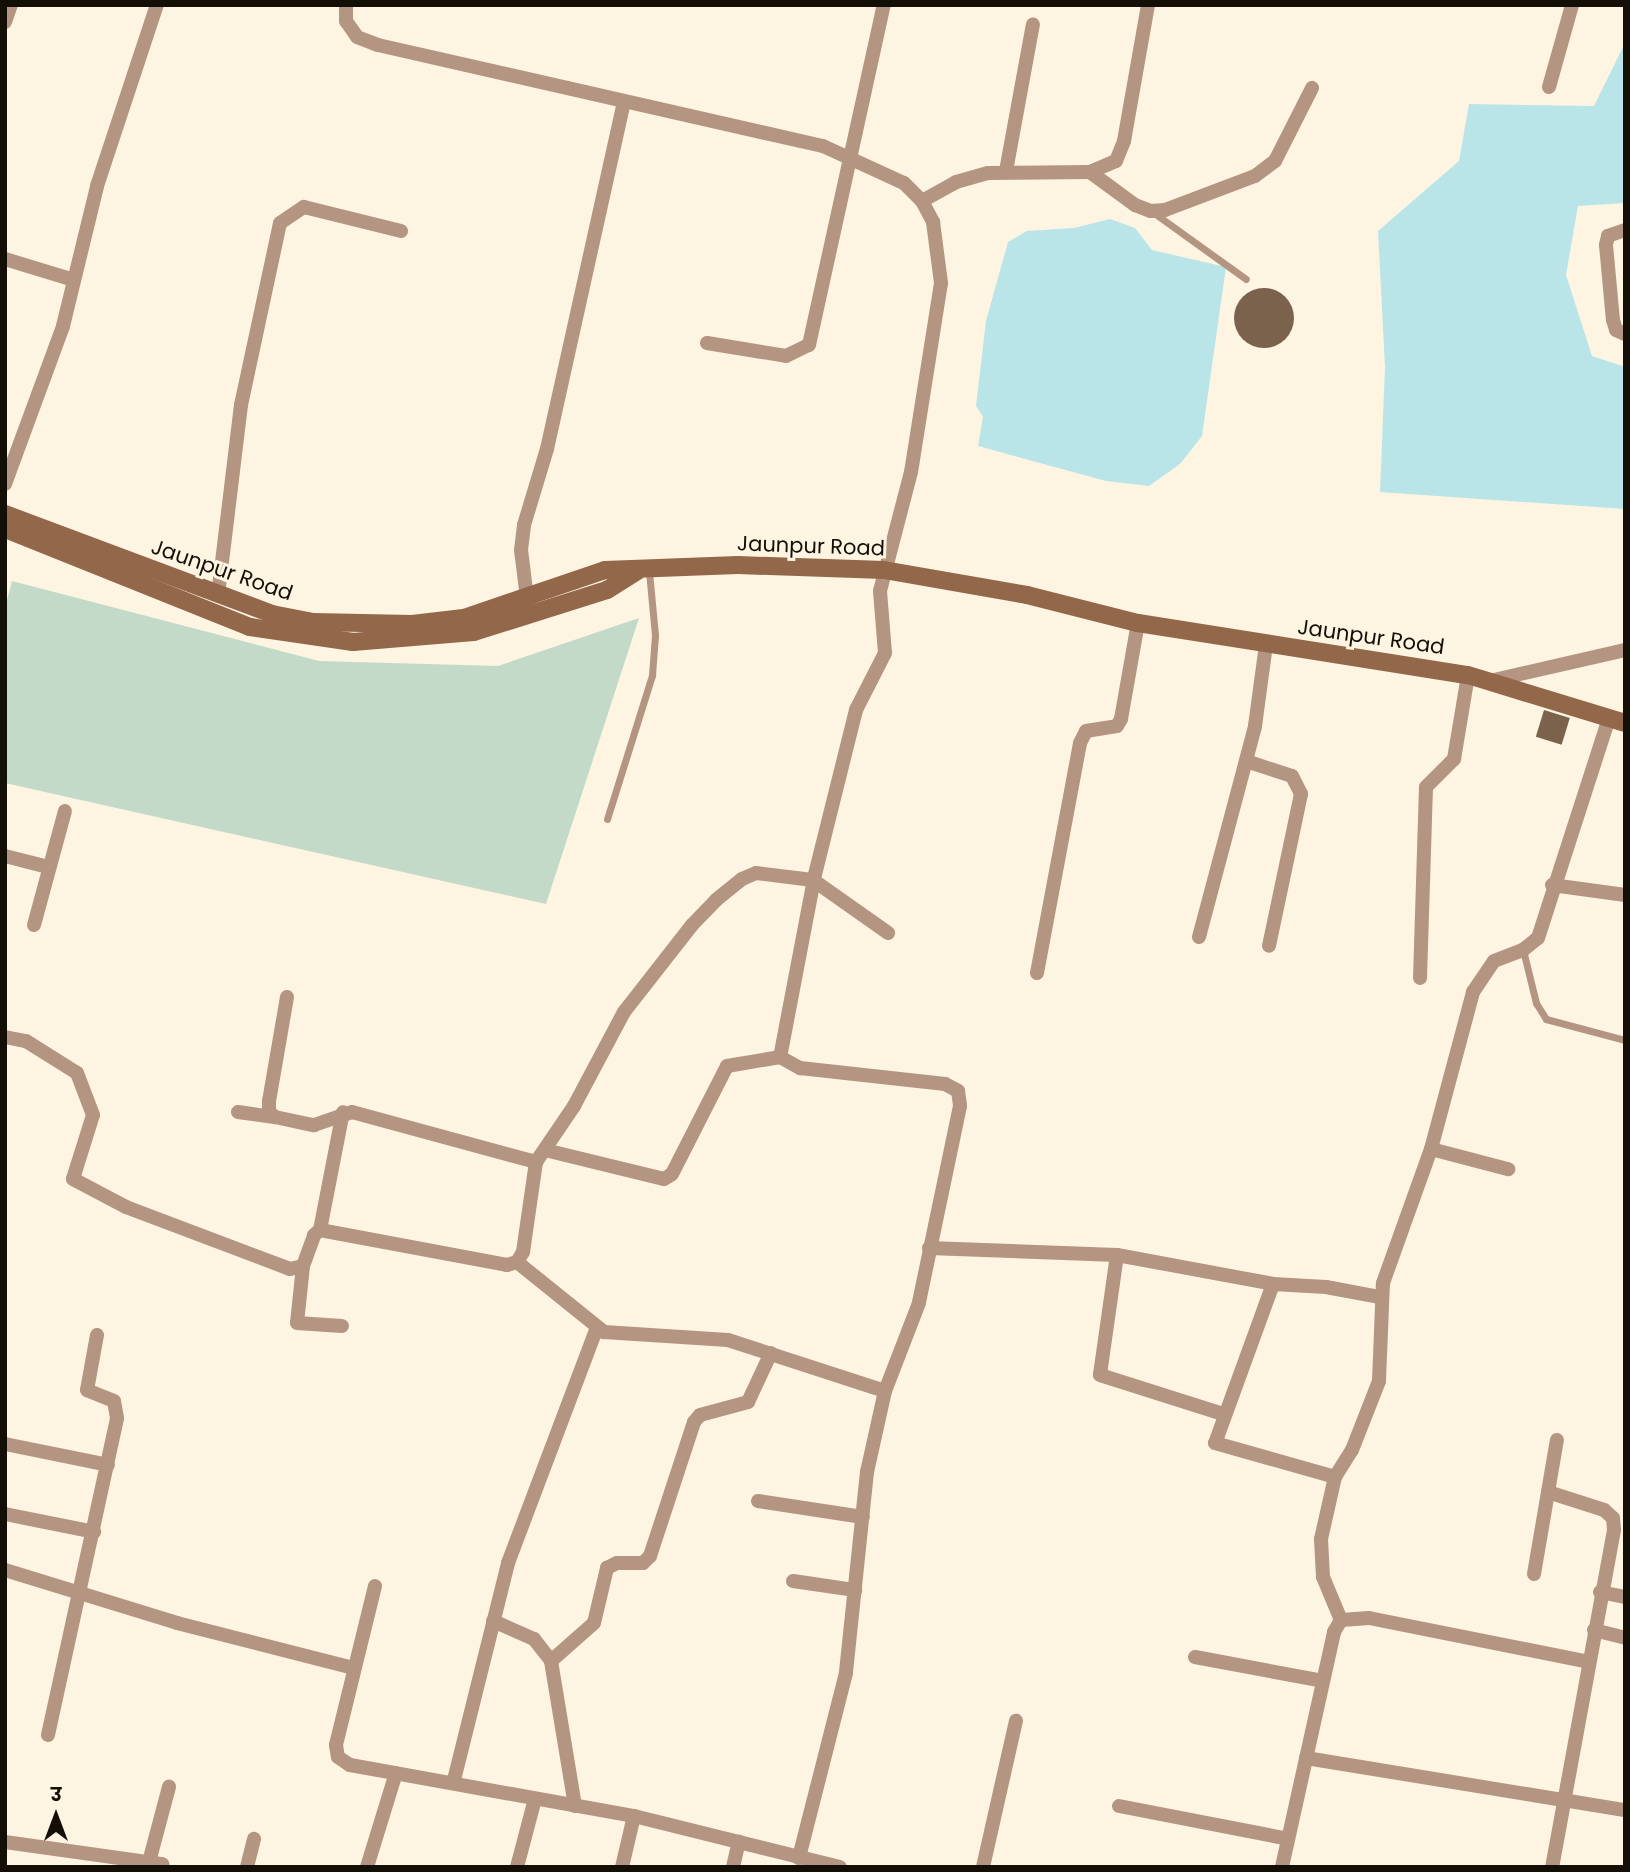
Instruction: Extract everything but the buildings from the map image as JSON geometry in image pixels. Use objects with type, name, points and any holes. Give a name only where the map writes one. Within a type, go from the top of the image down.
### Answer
[{"type":"street","points":[[5,22],[11,5]]},
{"type":"street","points":[[5,484],[63,327],[97,186],[157,5]]},
{"type":"street","points":[[346,5],[346,21],[357,37],[378,45],[624,103],[823,146],[904,183],[922,201],[933,222],[941,283],[911,472],[884,570],[879,607],[886,653],[856,710],[813,880],[780,1057]]},
{"type":"street","points":[[707,343],[786,356],[809,345],[884,5]]},
{"type":"street","points":[[922,201],[956,182],[1006,171],[1090,172],[1116,160],[1124,141],[1148,5]]},
{"type":"street","points":[[1549,87],[1572,5]]},
{"type":"street","points":[[1006,171],[1033,24]]},
{"type":"street","points":[[1090,172],[1135,205],[1151,211],[1165,210],[1268,170],[1312,88]]},
{"type":"street","points":[[528,607],[521,550],[524,525],[547,449],[624,103]]},
{"type":"street","points":[[218,595],[241,405],[280,223],[304,207],[325,209],[401,231]]},
{"type":"street","points":[[1625,230],[1608,236],[1606,245],[1613,320],[1616,330],[1625,334]]},
{"type":"street","points":[[5,259],[74,280]]},
{"type":"street","name":"Jaunpur Road","points":[[5,514],[272,614],[356,624],[440,622],[528,607]]},
{"type":"street","points":[[5,530],[201,610],[250,627],[305,638],[353,642],[451,637],[528,607],[607,590],[643,571]]},
{"type":"street","name":"Jaunpur Road","points":[[643,571],[738,565],[884,570],[1027,595],[1138,623],[1494,680],[1617,720]]},
{"type":"street","points":[[1037,973],[1080,743],[1086,731],[1117,726],[1121,719],[1138,623]]},
{"type":"street","points":[[1199,937],[1260,702],[1266,645]]},
{"type":"street","points":[[1494,680],[1625,650]]},
{"type":"street","points":[[1420,978],[1426,787],[1454,759],[1468,675]]},
{"type":"street","points":[[1282,1867],[1323,1681],[1341,1619],[1323,1577],[1321,1539],[1335,1477],[1363,1427],[1379,1381],[1380,1297],[1432,1149],[1474,992],[1494,961],[1523,950],[1538,938],[1552,885],[1617,720]]},
{"type":"street","points":[[1246,761],[1292,776],[1301,794],[1269,946]]},
{"type":"street","points":[[34,925],[65,811]]},
{"type":"street","points":[[5,856],[48,867]]},
{"type":"street","points":[[517,1262],[523,1252],[536,1163],[624,1012],[692,925],[742,878],[756,873],[813,880],[888,933]]},
{"type":"street","points":[[1552,885],[1625,895]]},
{"type":"street","points":[[275,1117],[269,1112],[269,1101],[287,997]]},
{"type":"street","points":[[5,1037],[26,1041],[77,1073],[93,1115],[73,1179],[126,1207],[278,1266],[303,1266]]},
{"type":"street","points":[[545,1150],[664,1180],[672,1174],[727,1066],[780,1057],[800,1068],[922,1078],[958,1091],[960,1106],[914,1320],[885,1391],[863,1517],[846,1672],[799,1858]]},
{"type":"street","points":[[238,1112],[314,1125],[343,1112],[536,1163]]},
{"type":"street","points":[[342,1326],[297,1323],[303,1266],[310,1245],[320,1230],[343,1112]]},
{"type":"street","points":[[1432,1149],[1508,1169]]},
{"type":"street","points":[[320,1230],[491,1264],[517,1262],[581,1309],[597,1327],[613,1334],[709,1337],[771,1353],[885,1391]]},
{"type":"street","points":[[929,1248],[1117,1255],[1273,1284],[1326,1287],[1380,1297]]},
{"type":"street","points":[[1117,1255],[1100,1375],[1223,1414]]},
{"type":"street","points":[[1273,1284],[1215,1438],[1220,1447],[1335,1477]]},
{"type":"street","points":[[454,1780],[508,1563],[597,1327]]},
{"type":"street","points":[[48,1735],[94,1532],[118,1405],[87,1390],[97,1335]]},
{"type":"street","points":[[551,1661],[594,1623],[607,1568],[617,1563],[643,1563],[650,1556],[694,1422],[700,1415],[748,1402],[771,1353]]},
{"type":"street","points":[[1534,1574],[1557,1440]]},
{"type":"street","points":[[5,1444],[108,1465]]},
{"type":"street","points":[[1548,1492],[1604,1510],[1613,1518],[1552,1867]]},
{"type":"street","points":[[758,1501],[863,1517]]},
{"type":"street","points":[[5,1514],[94,1532]]},
{"type":"street","points":[[5,1570],[177,1623],[353,1668]]},
{"type":"street","points":[[793,1581],[855,1590]]},
{"type":"street","points":[[375,1586],[353,1668],[337,1745],[338,1758],[350,1765],[454,1780],[535,1799],[634,1816],[840,1867]]},
{"type":"street","points":[[1600,1591],[1625,1597]]},
{"type":"street","points":[[1341,1619],[1369,1618],[1589,1662]]},
{"type":"street","points":[[493,1621],[534,1639],[551,1661],[575,1806]]},
{"type":"street","points":[[1594,1630],[1625,1638]]},
{"type":"street","points":[[1195,1657],[1323,1681]]},
{"type":"street","points":[[983,1867],[1016,1721]]},
{"type":"street","points":[[1306,1758],[1625,1810]]},
{"type":"street","points":[[367,1867],[396,1773]]},
{"type":"street","points":[[5,1842],[103,1862],[155,1863],[169,1787]]},
{"type":"street","points":[[517,1867],[535,1799]]},
{"type":"street","points":[[1119,1806],[1288,1839]]},
{"type":"street","points":[[622,1867],[634,1816]]},
{"type":"street","points":[[247,1867],[254,1839]]},
{"type":"street","points":[[733,1867],[739,1842]]},
{"type":"lane","points":[[1151,211],[1245,279]]},
{"type":"lane","points":[[607,819],[652,675],[655,635],[643,571]]},
{"type":"lane","points":[[1523,950],[1536,1003],[1546,1019],[1625,1040]]},
{"type":"green space","points":[[12,581],[319,661],[498,666],[639,618],[546,904],[5,783],[5,608]]},
{"type":"water","points":[[1625,43],[1625,203],[1578,206],[1566,275],[1592,356],[1625,367],[1625,509],[1380,492],[1385,367],[1378,231],[1459,161],[1469,104],[1594,106]]},
{"type":"water","points":[[1110,219],[1135,228],[1152,250],[1226,267],[1202,436],[1180,464],[1149,486],[1106,481],[978,446],[983,417],[976,406],[986,321],[1008,242],[1027,231],[1074,228]]}]
